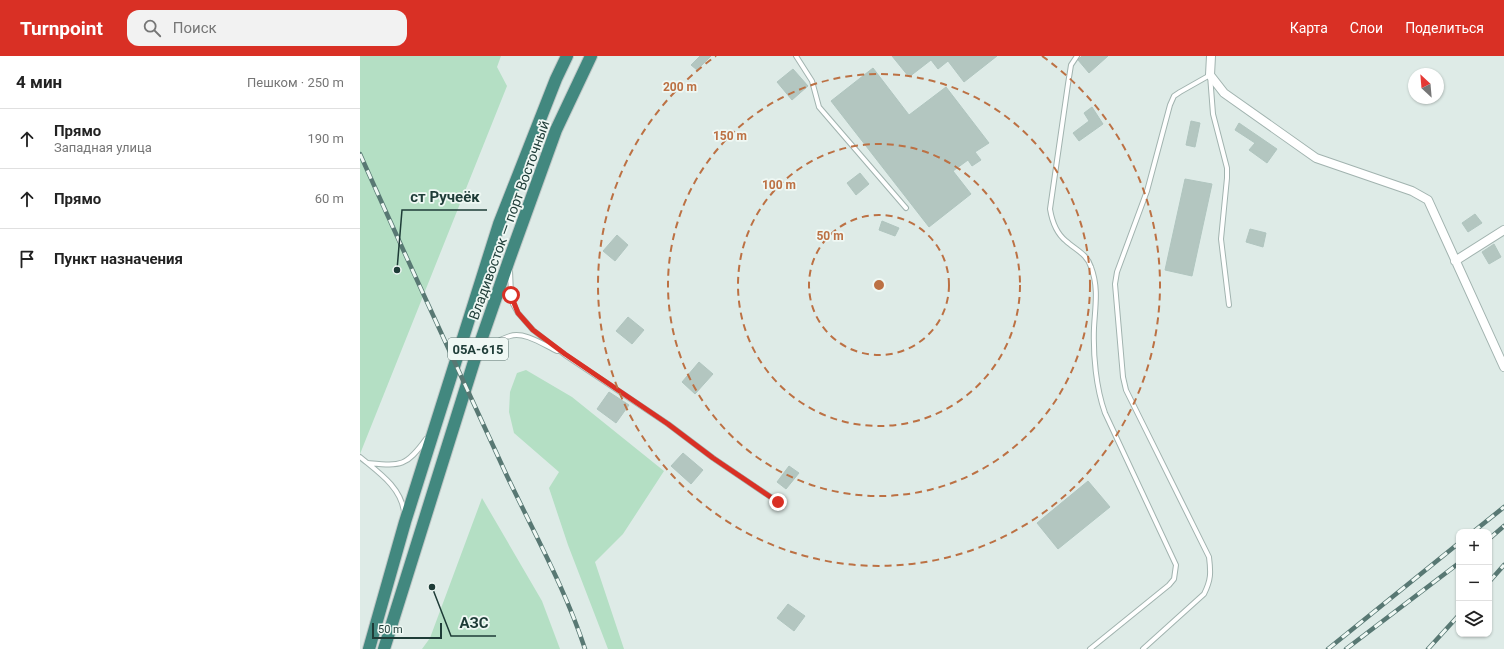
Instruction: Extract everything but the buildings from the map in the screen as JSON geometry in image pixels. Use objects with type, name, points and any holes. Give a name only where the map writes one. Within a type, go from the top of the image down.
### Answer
[{"type":"highway","name":"Владивосток — порт Восточный","points":[[369,649],[434,428],[499,224],[556,79],[567,56]]},
{"type":"highway","name":"Владивосток — порт Восточный","points":[[384,649],[478,352],[509,260],[556,130],[591,56]]},
{"type":"street","points":[[1211,56],[1210,75],[1224,94],[1316,158],[1412,191],[1428,200],[1504,367]]},
{"type":"street","points":[[1455,261],[1504,230]]},
{"type":"lane","points":[[796,56],[812,81],[819,107],[906,208]]},
{"type":"lane","points":[[1077,56],[1071,65],[1050,209],[1057,231],[1065,241],[1085,256],[1091,265],[1097,292],[1094,329],[1097,382],[1100,396],[1105,413],[1176,565],[1174,579],[1170,585],[1090,649]]},
{"type":"lane","points":[[1143,649],[1204,594],[1209,584],[1211,573],[1209,557],[1126,390],[1122,377],[1115,284],[1117,272],[1147,191],[1170,105],[1174,96],[1210,75],[1213,114],[1227,168],[1221,239],[1229,305]]},
{"type":"lane","points":[[509,260],[511,295],[518,313],[533,330],[565,354],[668,424],[713,458],[778,502]]},
{"type":"lane","points":[[478,352],[502,339],[519,334],[565,354]]},
{"type":"lane","points":[[368,463],[394,466],[405,462],[416,453],[434,428]]},
{"type":"lane","points":[[360,457],[397,491],[403,505],[406,522]]},
{"type":"green space","points":[[360,56],[501,56],[497,67],[507,86],[360,454]]},
{"type":"green space","points":[[526,370],[572,397],[664,471],[623,534],[595,562],[624,649],[608,649],[568,545],[549,488],[559,472],[514,433],[509,412],[510,392],[517,373]]},
{"type":"green space","points":[[482,498],[542,601],[560,649],[422,649],[430,638]]},
{"type":"railway","points":[[360,154],[507,476],[559,582],[585,649]]},
{"type":"railway","points":[[1477,529],[1504,507]]},
{"type":"railway","points":[[1492,536],[1504,526]]},
{"type":"railway","points":[[1328,649],[1456,545]]},
{"type":"railway","points":[[1346,649],[1456,565]]},
{"type":"railway","points":[[1492,579],[1504,565]]},
{"type":"railway","points":[[1428,649],[1456,618]]},
{"type":"place","name":"ст Ручеёк","points":[[397,270]]},
{"type":"place","name":"АЗС","points":[[432,587]]},
{"type":"route","points":[[511,295],[518,313],[533,330],[565,354],[668,424],[713,458],[778,502]]}]
